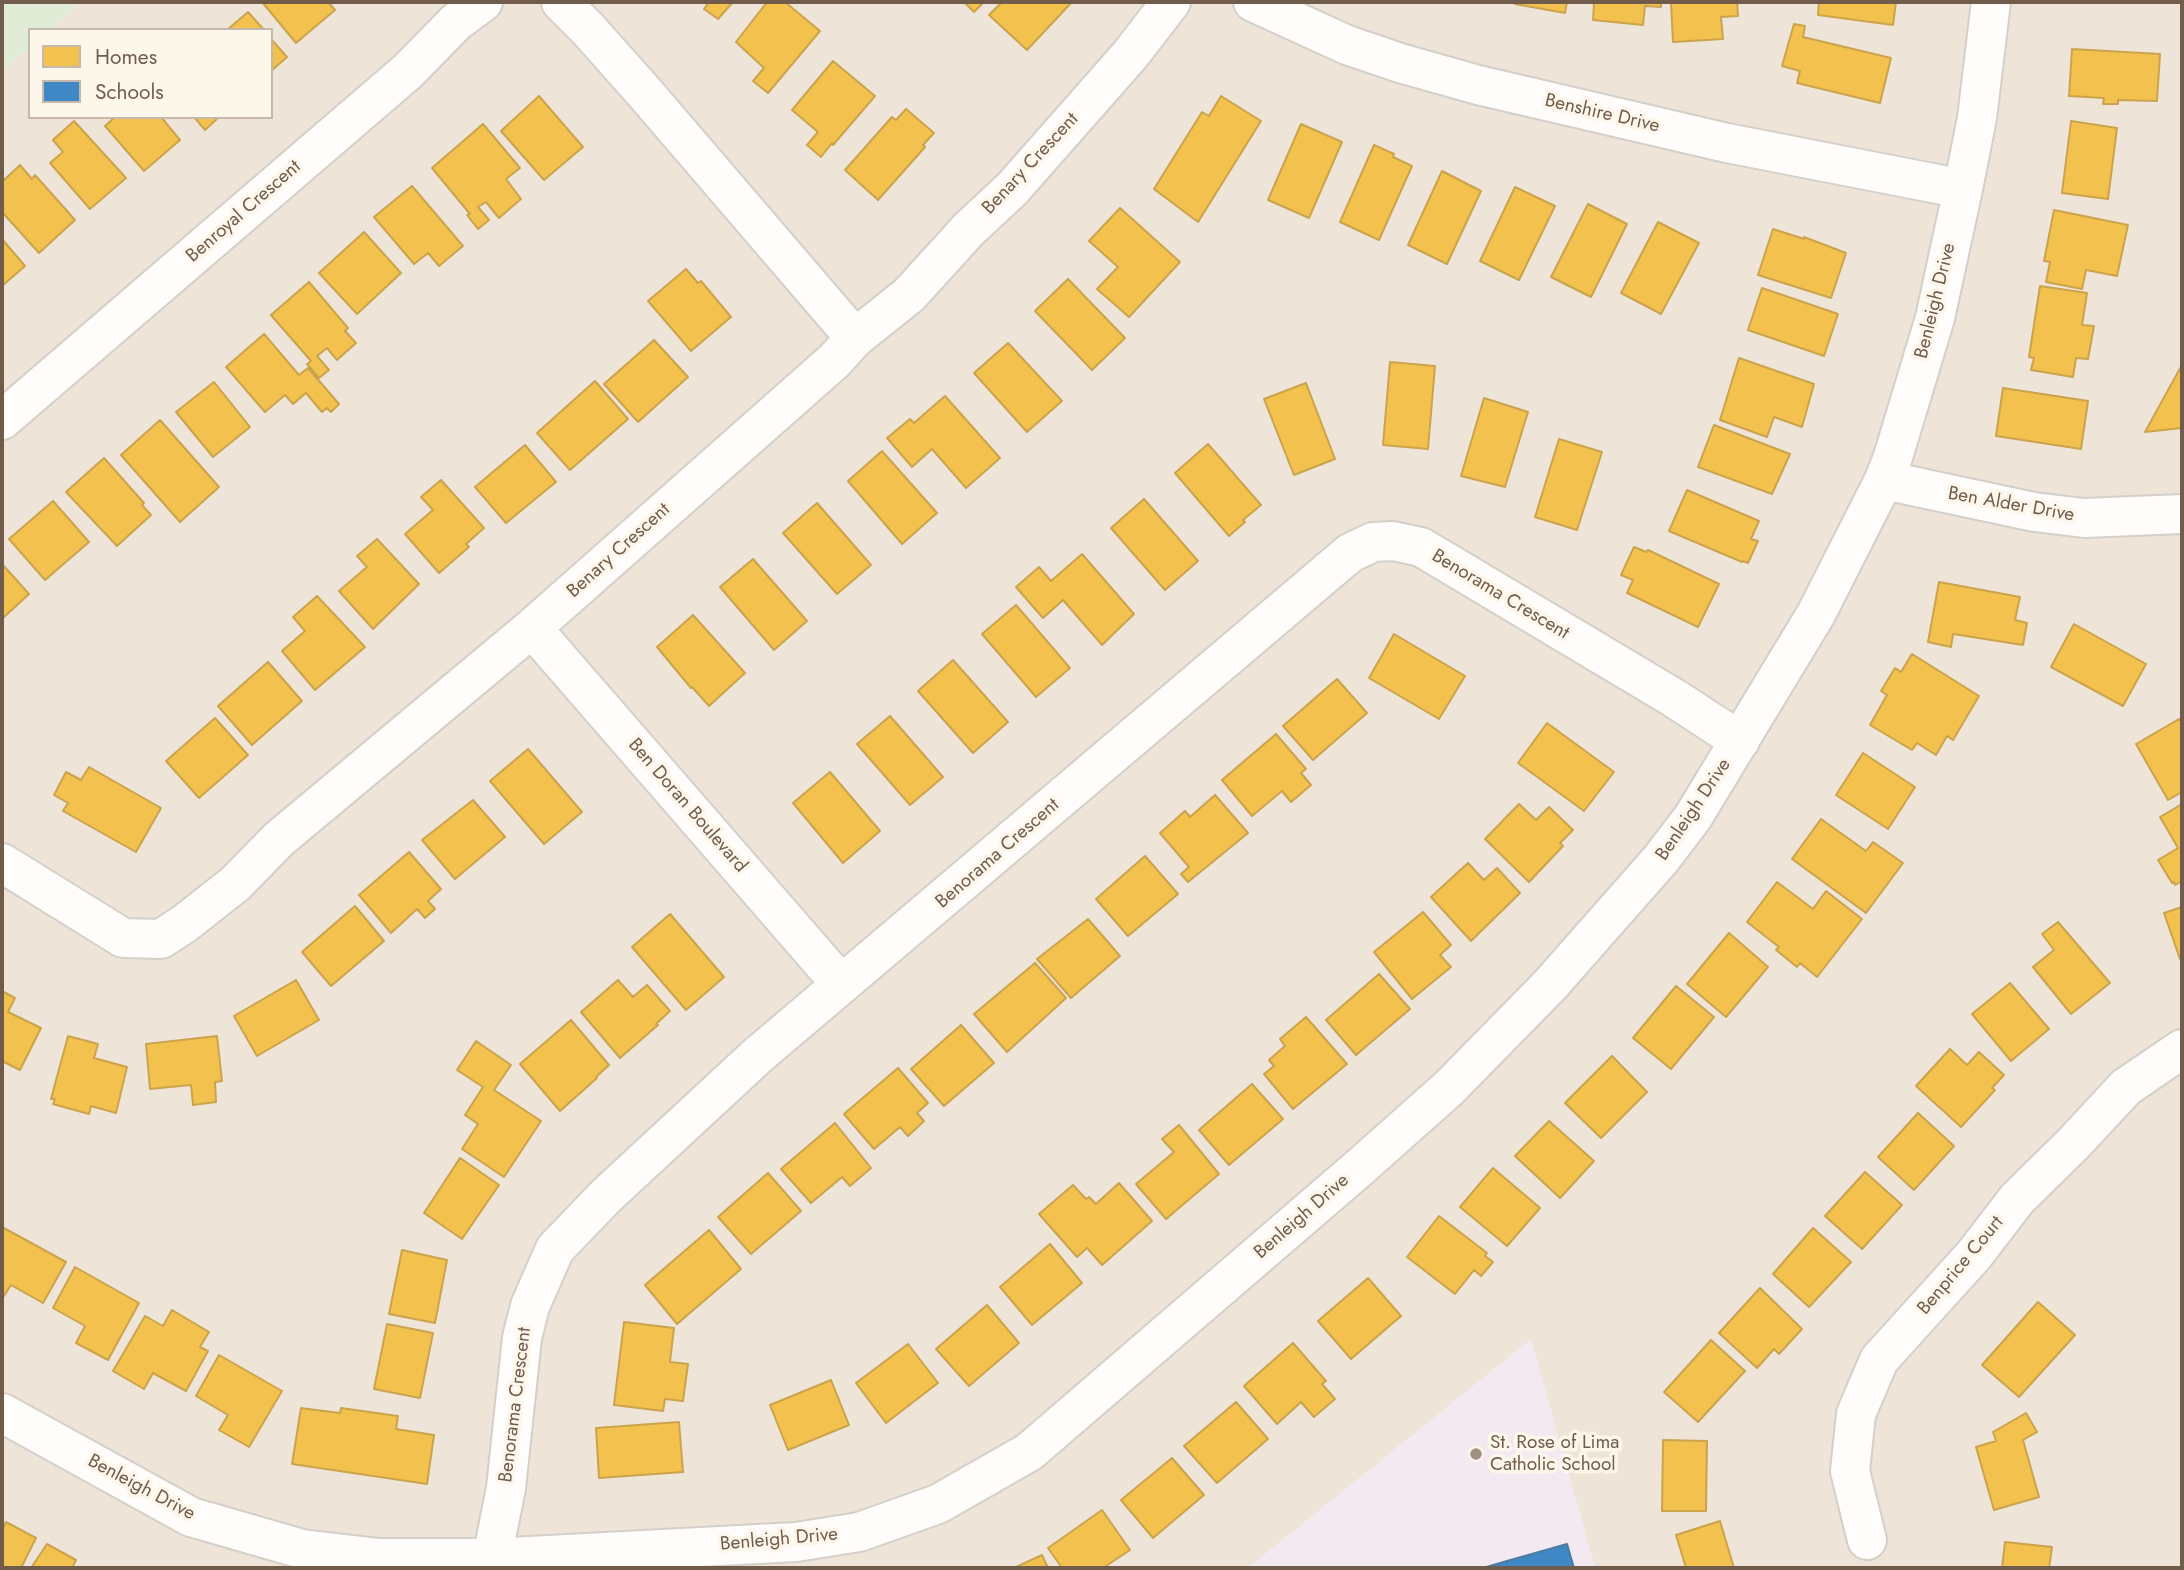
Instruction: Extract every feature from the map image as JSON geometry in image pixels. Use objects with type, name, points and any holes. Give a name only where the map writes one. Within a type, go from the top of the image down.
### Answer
[{"type":"street","name":"Benroyal Crescent","points":[[2,420],[408,71],[456,22],[483,2]]},
{"type":"street","points":[[561,2],[644,92],[855,338]]},
{"type":"street","name":"Benary Crescent","points":[[2,863],[124,937],[161,939],[235,884],[279,839],[532,628],[834,360],[855,338],[909,295],[969,229],[1012,189],[1130,55],[1171,2]]},
{"type":"street","name":"Benshire Drive","points":[[1253,2],[1347,45],[1478,85],[1727,144],[1963,189]]},
{"type":"street","name":"Benleigh Drive","points":[[2,1413],[191,1517],[302,1549],[379,1558],[490,1563],[796,1542],[859,1532],[938,1504],[1029,1452],[1449,1088],[1549,985],[1661,859],[1693,817],[1816,614],[1893,457],[1935,318],[1963,189],[1977,118],[1991,2]]},
{"type":"street","name":"Ben Alder Drive","points":[[1884,480],[2034,512],[2084,518],[2182,514]]},
{"type":"street","name":"Benorama Crescent","points":[[490,1563],[506,1488],[522,1338],[530,1306],[555,1249],[606,1196],[757,1056],[1350,553],[1373,542],[1393,541],[1421,547],[1741,741]]},
{"type":"street","name":"Ben Doran Boulevard","points":[[532,628],[841,984]]},
{"type":"street","name":"Benprice Court","points":[[1867,1540],[1850,1471],[1856,1414],[1879,1360],[1974,1255],[2017,1199],[2126,1087],[2182,1049]]},
{"type":"shaded area","points":[[81,2],[2182,2],[2182,1568],[1595,1568],[1531,1340],[1248,1568],[2,1568],[2,71],[28,49],[28,119],[273,119],[273,28],[51,28]]},
{"type":"shaded area","name":"St. Rose of Lima Catholic School","points":[[1531,1339],[1595,1568],[1248,1568]]},
{"type":"green space","points":[[2,2],[81,2],[51,28],[28,28],[28,49],[2,71]]},
{"type":"building: Homes","points":[[262,2],[328,2],[335,10],[296,43]]},
{"type":"building: Homes","points":[[709,2],[733,2],[718,19],[704,9]]},
{"type":"building: Homes","points":[[767,2],[785,2],[820,31],[768,93],[753,81],[764,68],[736,42]]},
{"type":"building: Homes","points":[[964,2],[984,2],[974,12]]},
{"type":"building: Homes","points":[[1002,2],[1072,2],[1027,50],[989,15]]},
{"type":"building: Homes","points":[[1567,2],[1565,13],[1515,4]]},
{"type":"building: Homes","points":[[1594,2],[1661,2],[1661,7],[1645,6],[1643,25],[1593,20]]},
{"type":"building: Homes","points":[[1671,2],[1737,2],[1738,16],[1721,17],[1723,39],[1673,42]]},
{"type":"building: Homes","points":[[1819,2],[1896,2],[1893,25],[1818,15]]},
{"type":"building: Homes","points":[[248,12],[262,28],[229,28]]},
{"type":"building: Homes","points":[[1794,24],[1805,26],[1803,37],[1891,58],[1880,103],[1797,83],[1800,71],[1782,66]]},
{"type":"building: Homes","points":[[273,41],[287,57],[273,69]]},
{"type":"building: Homes","points":[[2072,49],[2160,54],[2157,101],[2118,100],[2118,104],[2103,104],[2104,98],[2069,96]]},
{"type":"building: Homes","points":[[833,61],[875,96],[821,157],[807,145],[818,132],[792,110]]},
{"type":"building: Homes","points":[[539,96],[583,147],[544,180],[501,131]]},
{"type":"building: Homes","points":[[1221,96],[1261,121],[1198,222],[1154,189],[1202,112],[1209,116]]},
{"type":"building: Homes","points":[[906,109],[934,133],[878,200],[845,170],[892,117],[896,120]]},
{"type":"building: Homes","points":[[113,119],[163,119],[180,140],[144,171],[105,126]]},
{"type":"building: Homes","points":[[196,119],[217,119],[205,130]]},
{"type":"building: Homes","points":[[74,121],[126,178],[90,209],[50,163],[63,152],[53,140]]},
{"type":"building: Homes","points":[[2071,121],[2117,128],[2108,199],[2062,193]]},
{"type":"building: Homes","points":[[483,124],[520,168],[506,179],[521,199],[499,218],[486,202],[478,207],[489,220],[478,229],[467,215],[470,214],[432,168]]},
{"type":"building: Homes","points":[[1301,124],[1342,142],[1309,218],[1268,200]]},
{"type":"building: Homes","points":[[1374,145],[1412,166],[1379,240],[1340,222]]},
{"type":"building: Homes","points":[[20,165],[32,179],[35,175],[75,220],[39,253],[2,212],[2,182]]},
{"type":"building: Homes","points":[[1442,171],[1481,191],[1447,264],[1408,245]]},
{"type":"building: Homes","points":[[412,186],[463,246],[439,266],[428,253],[414,264],[374,217]]},
{"type":"building: Homes","points":[[1515,187],[1555,206],[1519,280],[1480,261]]},
{"type":"building: Homes","points":[[1588,204],[1627,224],[1591,297],[1551,277]]},
{"type":"building: Homes","points":[[1120,208],[1180,262],[1129,317],[1097,289],[1118,267],[1089,241]]},
{"type":"building: Homes","points":[[2054,210],[2128,225],[2117,276],[2086,270],[2082,289],[2046,282],[2050,262],[2044,261]]},
{"type":"building: Homes","points":[[1658,222],[1699,243],[1661,314],[1621,293]]},
{"type":"building: Homes","points":[[1773,229],[1846,253],[1831,298],[1758,275]]},
{"type":"building: Homes","points":[[364,232],[401,273],[357,314],[319,273]]},
{"type":"building: Homes","points":[[2,239],[25,266],[2,286]]},
{"type":"building: Homes","points":[[686,269],[698,283],[701,281],[731,317],[691,351],[648,301]]},
{"type":"building: Homes","points":[[1068,279],[1125,338],[1092,370],[1035,311]]},
{"type":"building: Homes","points":[[309,282],[348,328],[345,331],[356,343],[337,360],[327,348],[317,356],[329,370],[319,378],[307,364],[311,361],[271,315]]},
{"type":"building: Homes","points":[[2040,286],[2087,293],[2082,325],[2094,326],[2088,359],[2076,358],[2073,377],[2031,370],[2034,358],[2029,357]]},
{"type":"building: Homes","points":[[1762,288],[1838,314],[1824,356],[1748,330]]},
{"type":"building: Homes","points":[[264,334],[299,375],[308,368],[339,404],[331,412],[327,408],[322,412],[306,393],[293,404],[285,395],[265,412],[226,367]]},
{"type":"building: Homes","points":[[654,340],[688,377],[638,422],[604,384]]},
{"type":"building: Homes","points":[[1008,343],[1062,401],[1027,432],[974,373]]},
{"type":"building: Homes","points":[[1739,358],[1814,384],[1802,427],[1774,417],[1767,437],[1720,420]]},
{"type":"building: Homes","points":[[1390,362],[1435,366],[1428,449],[1383,445]]},
{"type":"building: Homes","points":[[2182,365],[2182,428],[2145,432],[2167,392]]},
{"type":"building: Homes","points":[[595,381],[628,419],[570,470],[537,433]]},
{"type":"building: Homes","points":[[214,382],[250,427],[213,457],[176,412]]},
{"type":"building: Homes","points":[[1306,383],[1335,459],[1294,475],[1264,399]]},
{"type":"building: Homes","points":[[2003,388],[2088,401],[2081,449],[1996,436]]},
{"type":"building: Homes","points":[[945,396],[1000,458],[966,488],[932,449],[912,467],[887,438],[910,419],[914,423]]},
{"type":"building: Homes","points":[[1484,398],[1528,412],[1505,487],[1461,476]]},
{"type":"building: Homes","points":[[160,420],[219,487],[180,522],[121,455]]},
{"type":"building: Homes","points":[[1714,425],[1790,454],[1772,494],[1698,467]]},
{"type":"building: Homes","points":[[1559,439],[1602,452],[1577,530],[1535,517]]},
{"type":"building: Homes","points":[[1208,444],[1261,505],[1229,536],[1175,473]]},
{"type":"building: Homes","points":[[525,445],[556,482],[506,523],[475,487]]},
{"type":"building: Homes","points":[[882,451],[937,513],[902,544],[848,481]]},
{"type":"building: Homes","points":[[104,458],[144,503],[142,505],[151,515],[117,546],[66,492]]},
{"type":"building: Homes","points":[[441,480],[484,528],[466,544],[469,547],[439,573],[405,534],[433,510],[421,497]]},
{"type":"building: Homes","points":[[1687,490],[1759,521],[1751,539],[1758,541],[1748,563],[1669,531]]},
{"type":"building: Homes","points":[[1144,499],[1198,561],[1165,590],[1111,528]]},
{"type":"building: Homes","points":[[53,501],[89,542],[45,580],[9,539]]},
{"type":"building: Homes","points":[[817,503],[871,565],[837,594],[783,533]]},
{"type":"building: Homes","points":[[377,539],[419,584],[373,629],[339,591],[367,567],[357,556]]},
{"type":"building: Homes","points":[[1634,547],[1646,552],[1648,550],[1719,584],[1698,627],[1627,593],[1633,580],[1621,575]]},
{"type":"building: Homes","points":[[1082,554],[1134,614],[1102,645],[1063,600],[1043,618],[1016,587],[1039,567],[1051,581]]},
{"type":"building: Homes","points":[[753,559],[807,621],[774,650],[720,587]]},
{"type":"building: Homes","points":[[2,564],[29,594],[2,619]]},
{"type":"building: Homes","points":[[1939,582],[2020,597],[2015,620],[2027,623],[2023,645],[1953,634],[1951,647],[1928,642]]},
{"type":"building: Homes","points":[[317,596],[365,647],[315,690],[282,651],[305,631],[293,617]]},
{"type":"building: Homes","points":[[1016,605],[1070,668],[1036,697],[982,634]]},
{"type":"building: Homes","points":[[693,615],[745,673],[709,706],[657,647]]},
{"type":"building: Homes","points":[[2074,624],[2146,664],[2123,706],[2051,667]]},
{"type":"building: Homes","points":[[1394,634],[1465,676],[1439,719],[1369,678]]},
{"type":"building: Homes","points":[[1912,654],[1979,696],[1953,740],[1947,736],[1936,755],[1917,743],[1912,750],[1870,725],[1887,695],[1881,691],[1895,668],[1901,672]]},
{"type":"building: Homes","points":[[953,660],[1008,722],[973,753],[918,691]]},
{"type":"building: Homes","points":[[268,662],[302,701],[252,745],[218,706]]},
{"type":"building: Homes","points":[[1337,679],[1367,713],[1313,760],[1283,726]]},
{"type":"building: Homes","points":[[890,716],[943,777],[910,805],[857,744]]},
{"type":"building: Homes","points":[[215,718],[248,755],[199,798],[166,761]]},
{"type":"building: Homes","points":[[2179,719],[2182,723],[2182,792],[2168,800],[2136,744]]},
{"type":"building: Homes","points":[[1547,723],[1614,772],[1584,811],[1518,763]]},
{"type":"building: Homes","points":[[1276,734],[1306,769],[1301,773],[1311,785],[1291,802],[1282,791],[1252,816],[1222,780]]},
{"type":"building: Homes","points":[[528,749],[582,812],[544,844],[490,781]]},
{"type":"building: Homes","points":[[1863,753],[1915,787],[1888,829],[1836,795]]},
{"type":"building: Homes","points":[[89,767],[161,808],[136,852],[63,811],[68,803],[54,795],[66,772],[81,780]]},
{"type":"building: Homes","points":[[830,772],[880,831],[843,863],[793,803]]},
{"type":"building: Homes","points":[[1215,795],[1248,833],[1188,882],[1181,874],[1189,867],[1160,833],[1185,811],[1190,817]]},
{"type":"building: Homes","points":[[473,800],[505,837],[455,879],[422,840]]},
{"type":"building: Homes","points":[[1519,804],[1536,820],[1549,807],[1573,830],[1560,843],[1563,846],[1529,882],[1485,839]]},
{"type":"building: Homes","points":[[2182,804],[2182,881],[2175,885],[2158,860],[2178,848],[2160,817]]},
{"type":"building: Homes","points":[[1821,819],[1866,851],[1873,842],[1903,863],[1866,913],[1792,859]]},
{"type":"building: Homes","points":[[409,852],[441,889],[428,901],[435,909],[425,918],[417,909],[391,933],[359,895]]},
{"type":"building: Homes","points":[[1145,856],[1178,894],[1128,936],[1096,899]]},
{"type":"building: Homes","points":[[1468,863],[1484,880],[1497,868],[1520,893],[1471,941],[1431,897]]},
{"type":"building: Homes","points":[[1777,882],[1813,909],[1826,891],[1862,919],[1817,977],[1800,963],[1797,967],[1776,950],[1779,947],[1747,922]]},
{"type":"building: Homes","points":[[355,906],[384,941],[331,986],[302,952]]},
{"type":"building: Homes","points":[[2182,907],[2182,959],[2180,959],[2164,913]]},
{"type":"building: Homes","points":[[1423,912],[1451,945],[1440,955],[1451,967],[1412,999],[1374,952]]},
{"type":"building: Homes","points":[[670,914],[724,977],[686,1010],[632,947]]},
{"type":"building: Homes","points":[[1088,919],[1120,956],[1071,998],[1037,959]]},
{"type":"building: Homes","points":[[2058,922],[2110,983],[2071,1014],[2033,967],[2054,950],[2042,934]]},
{"type":"building: Homes","points":[[1729,933],[1768,967],[1726,1017],[1687,984]]},
{"type":"building: Homes","points":[[1035,963],[1066,998],[1007,1052],[974,1014]]},
{"type":"building: Homes","points":[[1379,974],[1410,1009],[1356,1055],[1326,1020]]},
{"type":"building: Homes","points":[[296,980],[319,1020],[257,1056],[234,1016]]},
{"type":"building: Homes","points":[[618,980],[633,997],[647,985],[670,1011],[620,1058],[581,1012]]},
{"type":"building: Homes","points":[[2010,983],[2049,1029],[2011,1061],[1972,1014]]},
{"type":"building: Homes","points":[[1676,986],[1714,1017],[1671,1069],[1633,1038]]},
{"type":"building: Homes","points":[[2,991],[15,998],[8,1012],[41,1028],[20,1070],[2,1061]]},
{"type":"building: Homes","points":[[1306,1017],[1347,1064],[1293,1109],[1264,1074],[1274,1066],[1269,1060],[1285,1046],[1280,1039]]},
{"type":"building: Homes","points":[[571,1020],[609,1065],[560,1111],[520,1064]]},
{"type":"building: Homes","points":[[961,1025],[994,1063],[944,1106],[911,1069]]},
{"type":"building: Homes","points":[[68,1036],[98,1044],[94,1058],[127,1067],[116,1113],[91,1106],[89,1114],[53,1104],[55,1099],[51,1099]]},
{"type":"building: Homes","points":[[217,1036],[222,1081],[215,1082],[216,1102],[193,1105],[191,1085],[150,1089],[146,1044]]},
{"type":"building: Homes","points":[[476,1041],[511,1065],[494,1090],[541,1121],[504,1177],[462,1149],[478,1124],[465,1115],[483,1087],[457,1070]]},
{"type":"building: Homes","points":[[1950,1049],[1967,1065],[1979,1052],[2004,1075],[1992,1088],[1995,1090],[1961,1127],[1916,1086]]},
{"type":"building: Homes","points":[[1612,1056],[1647,1092],[1601,1138],[1565,1103]]},
{"type":"building: Homes","points":[[898,1068],[928,1103],[917,1113],[924,1121],[908,1136],[900,1127],[874,1149],[844,1114]]},
{"type":"building: Homes","points":[[1252,1084],[1283,1119],[1229,1165],[1199,1130]]},
{"type":"building: Homes","points":[[1918,1113],[1954,1146],[1914,1190],[1878,1157]]},
{"type":"building: Homes","points":[[1549,1121],[1594,1161],[1560,1198],[1515,1156]]},
{"type":"building: Homes","points":[[835,1123],[871,1168],[850,1186],[842,1177],[811,1203],[781,1169]]},
{"type":"building: Homes","points":[[1179,1125],[1219,1174],[1166,1219],[1136,1184],[1174,1152],[1162,1139]]},
{"type":"building: Homes","points":[[460,1158],[499,1185],[462,1239],[424,1213]]},
{"type":"building: Homes","points":[[1493,1168],[1540,1208],[1507,1246],[1460,1207]]},
{"type":"building: Homes","points":[[1865,1172],[1902,1205],[1862,1249],[1825,1216]]},
{"type":"building: Homes","points":[[768,1173],[801,1211],[751,1254],[718,1217]]},
{"type":"building: Homes","points":[[1119,1183],[1152,1221],[1102,1265],[1087,1248],[1077,1257],[1039,1214],[1073,1185],[1086,1199],[1089,1197],[1096,1204]]},
{"type":"building: Homes","points":[[1439,1216],[1487,1253],[1485,1256],[1493,1262],[1481,1276],[1474,1270],[1455,1294],[1407,1257]]},
{"type":"building: Homes","points":[[2,1227],[66,1262],[43,1303],[11,1285],[2,1299]]},
{"type":"building: Homes","points":[[1813,1228],[1851,1262],[1809,1307],[1773,1274]]},
{"type":"building: Homes","points":[[709,1230],[741,1269],[677,1324],[645,1285]]},
{"type":"building: Homes","points":[[1050,1244],[1082,1283],[1032,1325],[1000,1287]]},
{"type":"building: Homes","points":[[402,1250],[447,1260],[435,1323],[389,1314]]},
{"type":"building: Homes","points":[[75,1267],[139,1303],[108,1360],[76,1343],[85,1326],[53,1308]]},
{"type":"building: Homes","points":[[1368,1278],[1401,1316],[1351,1359],[1318,1321]]},
{"type":"building: Homes","points":[[1760,1288],[1802,1329],[1779,1354],[1774,1349],[1757,1368],[1719,1333]]},
{"type":"building: Homes","points":[[2038,1302],[2075,1335],[2019,1397],[1982,1365]]},
{"type":"building: Homes","points":[[987,1305],[1019,1343],[969,1386],[936,1349]]},
{"type":"building: Homes","points":[[172,1310],[209,1332],[200,1347],[208,1351],[186,1391],[153,1373],[144,1389],[113,1371],[145,1316],[163,1326]]},
{"type":"building: Homes","points":[[624,1322],[674,1328],[670,1362],[688,1364],[683,1401],[665,1399],[663,1411],[614,1405]]},
{"type":"building: Homes","points":[[387,1324],[433,1333],[420,1398],[374,1389]]},
{"type":"building: Homes","points":[[1711,1340],[1745,1371],[1698,1422],[1664,1392]]},
{"type":"building: Homes","points":[[1293,1343],[1326,1381],[1322,1384],[1335,1399],[1314,1417],[1301,1402],[1277,1424],[1244,1386]]},
{"type":"building: Homes","points":[[908,1344],[938,1383],[886,1423],[856,1383]]},
{"type":"building: Homes","points":[[219,1355],[282,1391],[249,1447],[219,1430],[228,1415],[196,1396]]},
{"type":"building: Homes","points":[[831,1380],[849,1425],[788,1450],[770,1405]]},
{"type":"building: Homes","points":[[1236,1402],[1268,1439],[1217,1483],[1184,1446]]},
{"type":"building: Homes","points":[[301,1408],[340,1413],[341,1408],[398,1416],[396,1429],[434,1435],[427,1484],[292,1464]]},
{"type":"building: Homes","points":[[2026,1413],[2037,1432],[2023,1440],[2039,1497],[1994,1510],[1976,1447],[1996,1441],[1993,1432]]},
{"type":"building: Homes","points":[[679,1422],[683,1472],[599,1478],[596,1428]]},
{"type":"building: Homes","points":[[1663,1440],[1707,1441],[1706,1511],[1662,1511]]},
{"type":"building: Homes","points":[[1172,1458],[1204,1495],[1153,1538],[1121,1500]]},
{"type":"building: Homes","points":[[1102,1510],[1130,1550],[1103,1568],[1062,1568],[1048,1548]]},
{"type":"building: Homes","points":[[1720,1521],[1734,1568],[1686,1568],[1676,1535]]},
{"type":"building: Homes","points":[[6,1522],[36,1538],[21,1568],[2,1568],[2,1530]]},
{"type":"building: Homes","points":[[2005,1542],[2052,1547],[2049,1568],[2002,1568]]},
{"type":"building: Homes","points":[[47,1544],[76,1560],[72,1568],[31,1568]]},
{"type":"building: Homes","points":[[1042,1555],[1048,1568],[1014,1568]]},
{"type":"building: Schools","points":[[1567,1544],[1574,1568],[1483,1568],[1500,1563]]},
{"type":"place","name":"St. Rose of Lima Catholic School","points":[[1476,1454]]}]
